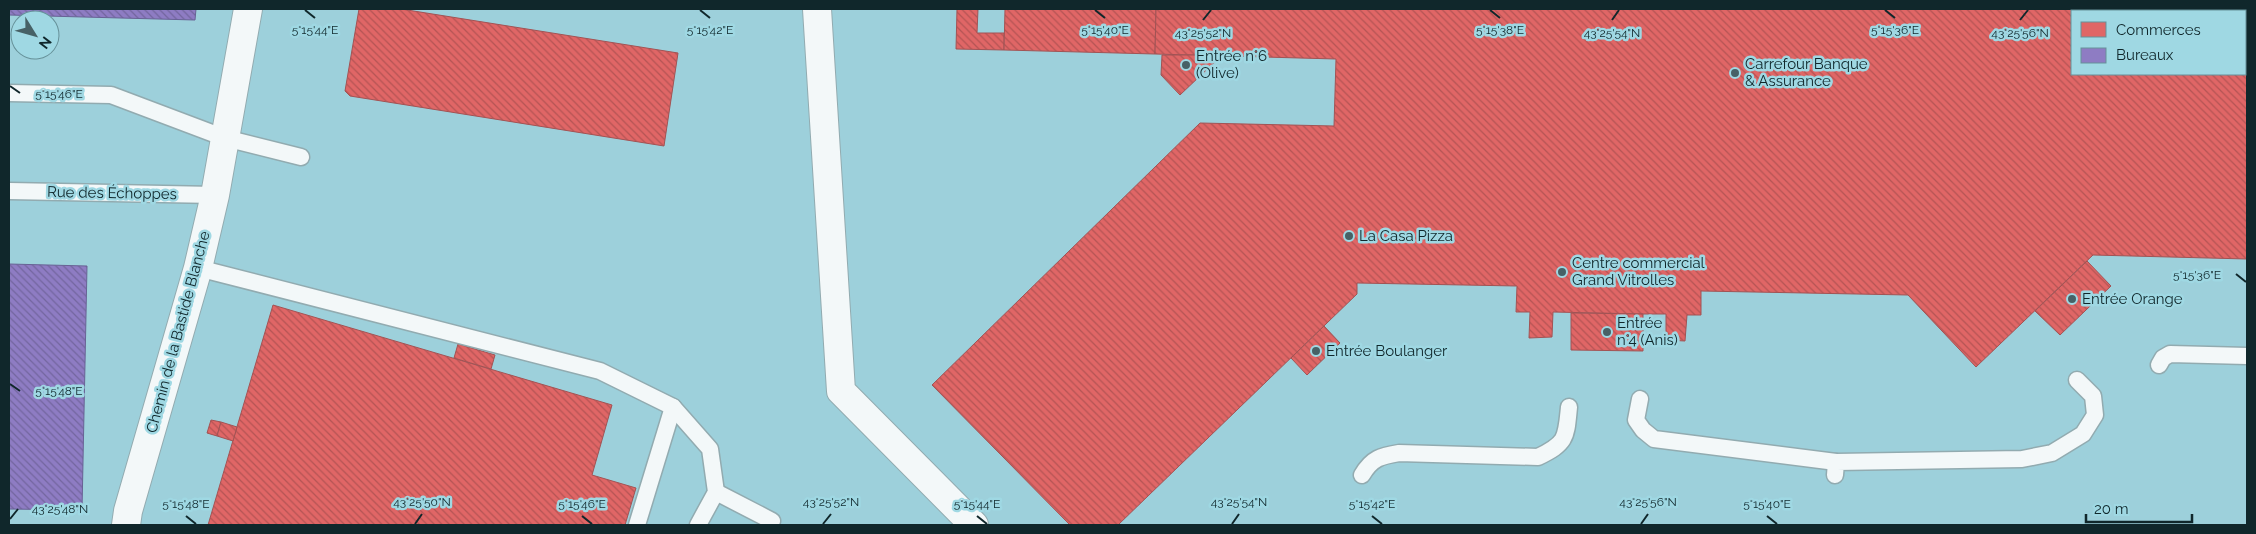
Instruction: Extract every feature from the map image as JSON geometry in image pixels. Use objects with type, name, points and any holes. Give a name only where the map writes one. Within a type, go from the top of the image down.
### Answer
[{"type":"street","name":"Chemin de la Bastide Blanche","points":[[126,525],[128,512],[198,268],[215,195],[248,9]]},
{"type":"street","points":[[817,9],[842,391],[974,525]]},
{"type":"lane","points":[[9,93],[111,95],[225,138],[301,158]]},
{"type":"lane","name":"Rue des Échoppes","points":[[9,191],[215,195]]},
{"type":"lane","points":[[198,268],[600,370],[673,407],[710,449],[716,492],[698,525]]},
{"type":"lane","points":[[2159,365],[2163,358],[2170,354],[2247,356]]},
{"type":"lane","points":[[1640,399],[1636,420],[1643,430],[1654,439],[1836,468],[2022,459],[2052,453],[2083,434],[2096,415],[2093,396],[2077,380]]},
{"type":"lane","points":[[637,525],[673,407]]},
{"type":"lane","points":[[1362,475],[1370,462],[1380,456],[1399,452],[1538,457],[1556,448],[1567,433],[1569,407]]},
{"type":"lane","points":[[716,492],[771,523]]},
{"type":"shaded area","points":[[9,9],[2247,9],[2247,525],[9,525]]},
{"type":"building: Commerces","points":[[359,9],[401,9],[678,53],[664,146],[350,96],[345,91]]},
{"type":"building: Commerces","points":[[957,9],[978,9],[977,33],[1004,33],[1004,50],[956,49]]},
{"type":"building: Commerces","points":[[1005,9],[1156,9],[1155,54],[1004,50]]},
{"type":"building: Commerces","name":"Centre commercial Grand Vitrolles","points":[[1156,9],[2247,9],[2247,259],[2093,255],[1976,367],[1908,295],[1701,291],[1701,315],[1687,315],[1685,341],[1666,340],[1666,314],[1553,312],[1552,337],[1529,338],[1530,312],[1516,312],[1517,286],[1357,283],[1357,294],[1118,525],[1070,525],[932,385],[1200,123],[1334,126],[1336,59],[1155,54]]},
{"type":"building: Commerces","name":"Entrée n°6 (Olive)","points":[[1162,55],[1221,56],[1180,95],[1161,75]]},
{"type":"building: Commerces","name":"Entrée Orange","points":[[2087,261],[2111,286],[2060,335],[2035,311]]},
{"type":"building: Commerces","points":[[273,305],[612,405],[592,475],[636,488],[625,525],[208,525]]},
{"type":"building: Commerces","name":"Entrée n°4 (Anis)","points":[[1571,313],[1643,314],[1643,351],[1571,350]]},
{"type":"building: Commerces","name":"Entrée Boulanger","points":[[1324,326],[1340,343],[1307,375],[1291,358]]},
{"type":"building: Commerces","points":[[458,344],[495,355],[491,369],[454,358]]},
{"type":"building: Commerces","points":[[211,420],[221,422],[217,436],[207,433]]},
{"type":"building: Commerces","points":[[221,422],[237,427],[233,441],[217,436]]},
{"type":"building: Bureaux","points":[[9,9],[196,9],[195,20],[60,16],[60,10],[10,10],[9,15]]},
{"type":"building: Bureaux","points":[[9,264],[87,266],[82,510],[9,509]]},
{"type":"place","name":"Entrée n°6 (Olive)","points":[[1186,65]]},
{"type":"place","name":"Carrefour Banque & Assurance","points":[[1735,73]]},
{"type":"place","name":"La Casa Pizza","points":[[1349,236]]},
{"type":"place","name":"Centre commercial Grand Vitrolles","points":[[1562,272]]},
{"type":"place","name":"Entrée Orange","points":[[2072,299]]},
{"type":"place","name":"Entrée n°4 (Anis)","points":[[1607,332]]},
{"type":"place","name":"Entrée Boulanger","points":[[1316,351]]}]
